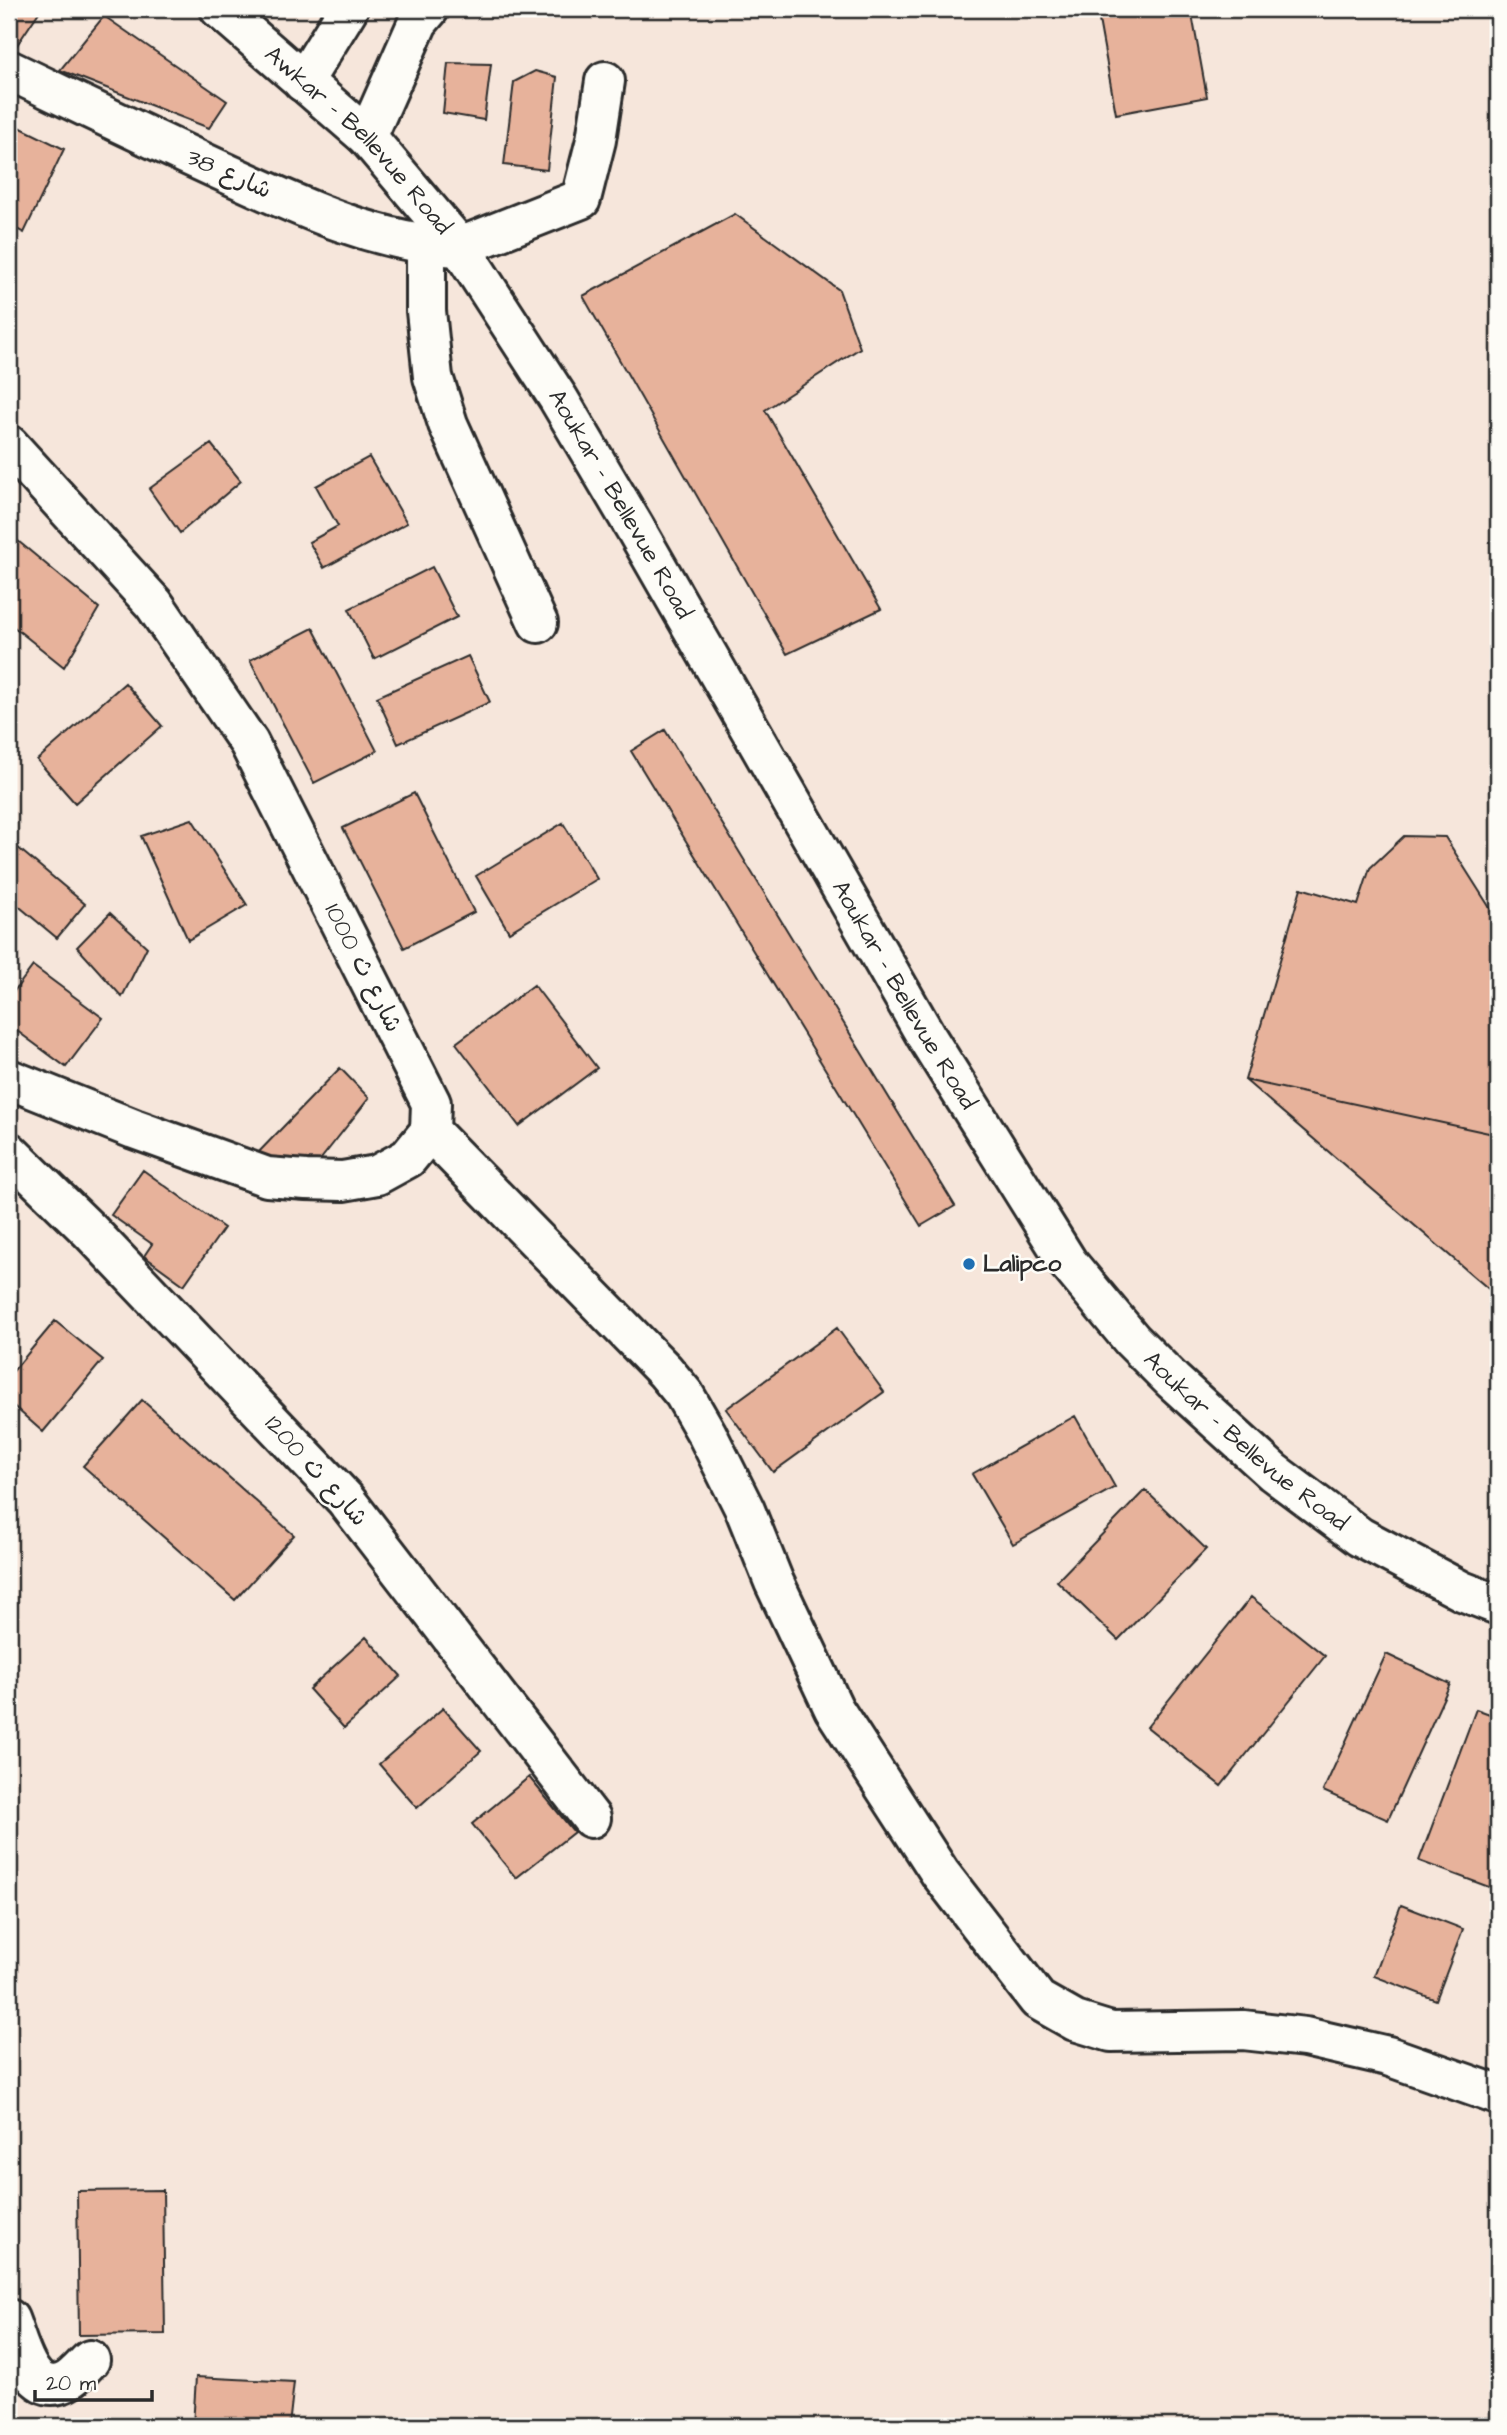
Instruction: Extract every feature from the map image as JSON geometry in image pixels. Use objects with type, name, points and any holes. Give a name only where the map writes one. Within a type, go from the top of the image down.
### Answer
[{"type":"street","name":"Awkar - Bellevue Road","points":[[220,9],[367,137],[443,246]]},
{"type":"street","points":[[303,82],[348,9]]},
{"type":"street","points":[[367,137],[418,22],[429,9]]},
{"type":"street","name":"شارع 38","points":[[9,70],[262,190],[382,235],[443,246]]},
{"type":"street","points":[[538,623],[448,424],[433,377],[426,311],[443,246],[581,199],[596,140],[605,81]]},
{"type":"street","name":"Aoukar - Bellevue Road","points":[[443,246],[558,398],[926,1036],[1068,1263],[1132,1340],[1273,1472],[1360,1537],[1462,1591],[1498,1605]]},
{"type":"street","name":"شارع ث 1000","points":[[9,445],[154,604],[248,743],[431,1102],[430,1131]]},
{"type":"street","points":[[9,1079],[134,1129],[267,1177],[343,1181],[377,1175],[408,1158],[430,1131],[666,1371],[684,1394],[745,1510],[774,1582],[834,1709],[940,1873],[1038,2000],[1074,2021],[1111,2032],[1244,2030],[1305,2038],[1388,2056],[1498,2095]]},
{"type":"street","name":"شارع ث 1200","points":[[9,1152],[90,1231],[345,1499],[592,1818]]},
{"type":"street","points":[[9,2319],[28,2369],[36,2380],[60,2385],[90,2360]]},
{"type":"building","points":[[9,9],[41,9],[9,57]]},
{"type":"building","points":[[1097,9],[1191,9],[1207,97],[1116,114]]},
{"type":"building","points":[[104,16],[227,101],[209,128],[60,70]]},
{"type":"building","points":[[448,63],[491,64],[484,120],[443,113]]},
{"type":"building","points":[[535,71],[557,77],[547,170],[504,165],[514,82]]},
{"type":"building","points":[[9,122],[64,149],[24,233],[9,225]]},
{"type":"building","points":[[735,214],[839,290],[860,348],[765,410],[881,609],[787,654],[583,296]]},
{"type":"building","points":[[211,444],[241,481],[180,533],[149,489]]},
{"type":"building","points":[[369,457],[407,523],[324,568],[309,542],[338,526],[316,486]]},
{"type":"building","points":[[18,541],[99,608],[64,667],[9,623],[9,558]]},
{"type":"building","points":[[432,567],[457,617],[374,659],[349,609]]},
{"type":"building","points":[[313,628],[377,751],[314,783],[250,660]]},
{"type":"building","points":[[468,656],[490,702],[398,744],[377,697]]},
{"type":"building","points":[[125,683],[162,726],[75,803],[37,760]]},
{"type":"building","points":[[665,730],[955,1206],[921,1226],[631,751]]},
{"type":"building","points":[[414,793],[474,912],[404,948],[343,828]]},
{"type":"building","points":[[192,819],[247,905],[188,940],[141,836]]},
{"type":"building","points":[[563,823],[597,879],[509,932],[476,876]]},
{"type":"building","points":[[1404,836],[1445,837],[1497,919],[1498,1135],[1245,1080],[1301,888],[1358,905],[1370,868]]},
{"type":"building","points":[[17,847],[85,904],[57,938],[9,898],[9,856]]},
{"type":"building","points":[[110,913],[147,947],[122,997],[77,947]]},
{"type":"building","points":[[33,966],[103,1018],[66,1067],[9,1025],[9,998]]},
{"type":"building","points":[[534,985],[597,1068],[519,1126],[456,1043]]},
{"type":"building","points":[[340,1068],[369,1098],[313,1169],[255,1156]]},
{"type":"building","points":[[1245,1080],[1498,1135],[1498,1297]]},
{"type":"building","points":[[143,1170],[224,1228],[184,1285],[144,1256],[152,1244],[111,1215]]},
{"type":"building","points":[[55,1321],[103,1360],[43,1432],[9,1402],[9,1376]]},
{"type":"building","points":[[837,1328],[884,1392],[773,1472],[726,1409]]},
{"type":"building","points":[[142,1400],[294,1535],[235,1600],[83,1466]]},
{"type":"building","points":[[1075,1416],[1115,1487],[1013,1544],[972,1474]]},
{"type":"building","points":[[1145,1490],[1206,1549],[1118,1640],[1057,1581]]},
{"type":"building","points":[[1251,1597],[1325,1656],[1221,1786],[1147,1727]]},
{"type":"building","points":[[366,1637],[401,1676],[344,1728],[309,1689]]},
{"type":"building","points":[[1386,1654],[1450,1684],[1388,1820],[1323,1791]]},
{"type":"building","points":[[443,1708],[481,1751],[417,1808],[379,1764]]},
{"type":"building","points":[[1476,1709],[1498,1717],[1497,1890],[1419,1861]]},
{"type":"building","points":[[529,1777],[574,1832],[516,1878],[472,1824]]},
{"type":"building","points":[[1401,1905],[1463,1929],[1436,2000],[1374,1976]]},
{"type":"building","points":[[163,2190],[165,2334],[79,2335],[77,2191]]},
{"type":"building","points":[[196,2377],[294,2382],[289,2426],[193,2426]]},
{"type":"place","name":"Lalipco","points":[[969,1264]]}]
